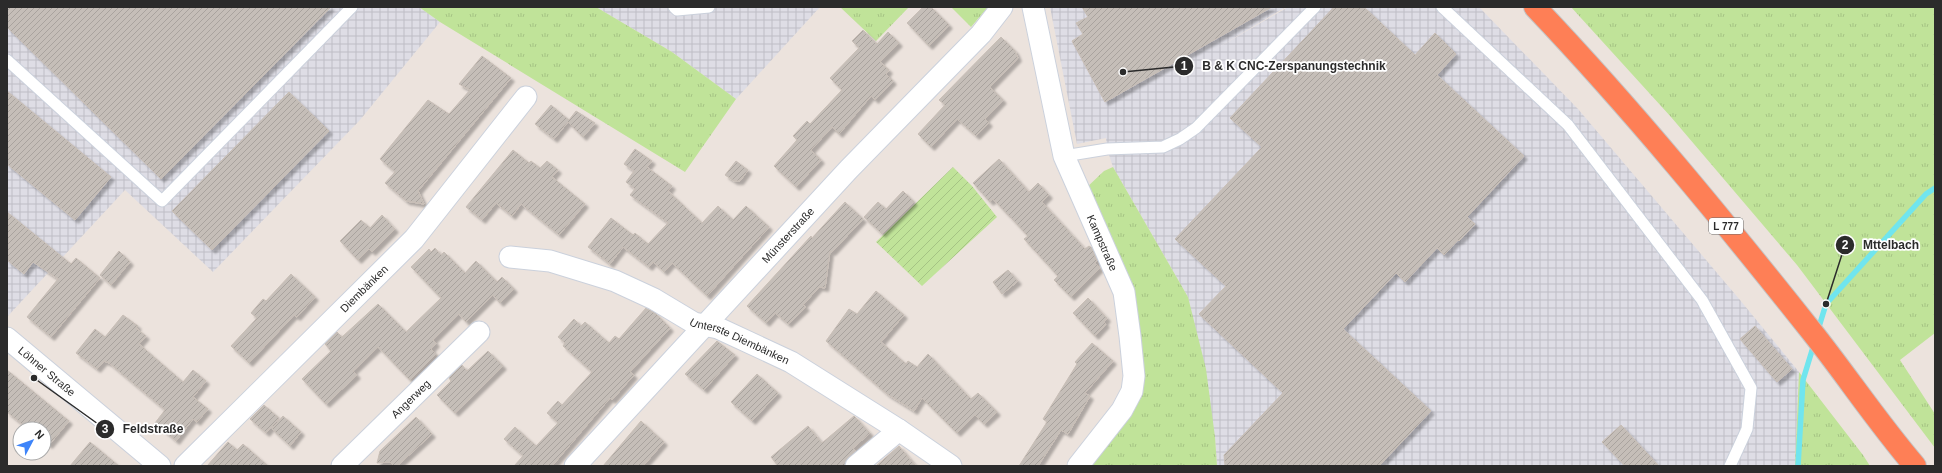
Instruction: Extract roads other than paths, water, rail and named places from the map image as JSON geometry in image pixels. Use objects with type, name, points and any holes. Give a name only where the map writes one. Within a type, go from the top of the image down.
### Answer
[{"type":"highway","name":"L 777","points":[[1535,7],[1645,127],[1829,353],[1915,466]]},
{"type":"highway","name":"L 777","points":[[1897,444],[1910,466]]},
{"type":"street","name":"Münsterstraße","points":[[575,466],[849,169],[981,34],[1002,7]]},
{"type":"street","name":"Kampstraße","points":[[1033,7],[1064,156],[1124,292],[1134,376],[1132,391],[1122,410],[1078,466]]},
{"type":"street","name":"Diembänken","points":[[185,466],[414,239],[526,96]]},
{"type":"street","name":"Unterste Diembänken","points":[[510,257],[550,261],[615,281],[654,299],[694,323],[718,328],[791,362],[899,430],[951,466]]},
{"type":"street","name":"Angerweg","points":[[342,466],[479,332]]},
{"type":"street","name":"Löhner Straße","points":[[7,338],[160,466]]},
{"type":"street","points":[[856,466],[899,430]]},
{"type":"lane","points":[[7,60],[162,201],[352,7]]},
{"type":"lane","points":[[674,7],[677,10],[709,7]]},
{"type":"lane","points":[[1064,156],[1107,149],[1163,147],[1180,140],[1196,128],[1315,7]]},
{"type":"lane","points":[[1442,7],[1568,125],[1702,300],[1751,388],[1747,429],[1730,466]]},
{"type":"waterway","points":[[1818,330],[1826,304],[1926,194],[1935,188]]},
{"type":"waterway","points":[[1798,466],[1803,380],[1814,344]]},
{"type":"place","name":"B & K CNC-Zerspanungstechnik","points":[[1123,72]]},
{"type":"place","name":"Mttelbach","points":[[1826,304]]},
{"type":"place","name":"Feldstraße","points":[[34,378]]}]
